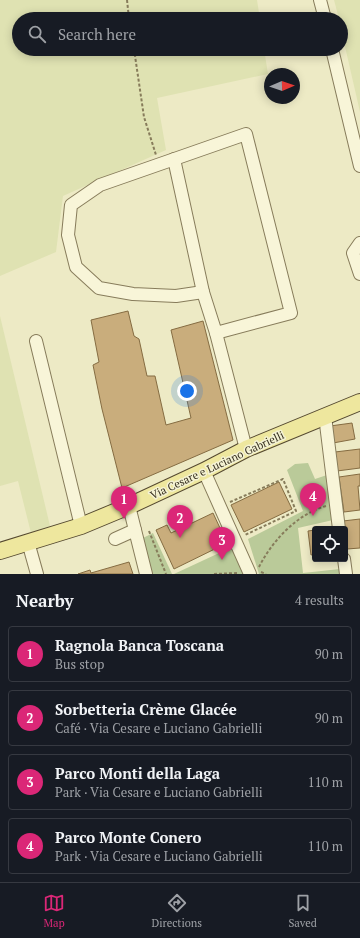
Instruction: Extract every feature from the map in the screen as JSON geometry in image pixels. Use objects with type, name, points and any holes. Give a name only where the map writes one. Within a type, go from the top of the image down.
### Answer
[{"type":"main road","name":"Via Cesare e Luciano Gabrielli","points":[[0,551],[81,526],[129,506],[204,471],[246,448],[360,402]]},
{"type":"street","points":[[320,0],[323,12]]},
{"type":"street","points":[[334,56],[360,166]]},
{"type":"street","points":[[203,292],[176,296],[133,294],[99,288],[76,266],[68,236],[71,205],[100,185],[246,134],[291,313],[216,333]]},
{"type":"street","points":[[174,159],[203,292],[216,333],[246,448]]},
{"type":"street","points":[[360,243],[352,253],[360,274]]},
{"type":"street","points":[[36,341],[81,526]]},
{"type":"street","points":[[325,416],[339,526]]},
{"type":"street","points":[[204,471],[250,573]]},
{"type":"street","points":[[129,506],[146,574]]},
{"type":"street","points":[[115,539],[135,530]]},
{"type":"street","points":[[28,542],[37,574]]},
{"type":"street","points":[[344,562],[346,574]]},
{"type":"path","points":[[127,0],[129,12]]},
{"type":"path","points":[[135,56],[144,117],[159,164]]},
{"type":"path","points":[[226,501],[227,504],[283,479],[296,511],[243,536],[244,539]]},
{"type":"path","points":[[266,574],[258,570],[264,558],[276,542],[296,521],[323,504],[326,494]]},
{"type":"path","points":[[316,509],[326,506],[332,508]]},
{"type":"path","points":[[149,531],[166,574]]},
{"type":"path","points":[[214,574],[250,573]]},
{"type":"green space","points":[[0,0],[257,0],[259,12],[12,12],[12,56],[265,56],[267,68],[264,68],[264,75],[157,98],[166,150],[63,196],[56,252],[0,276]]},
{"type":"green space","points":[[334,0],[360,0],[360,112],[347,56],[348,12],[337,12]]},
{"type":"green space","points":[[0,316],[50,526],[31,533],[18,481],[0,486]]},
{"type":"green space","points":[[308,463],[315,479],[327,475],[333,520],[298,528],[303,573],[340,569],[341,574],[259,574],[248,539],[303,511],[287,470],[295,464]]},
{"type":"green space","points":[[153,533],[172,574],[151,574],[143,538]]},
{"type":"green space","points":[[232,547],[245,574],[174,574]]},
{"type":"building","points":[[128,311],[134,336],[139,339],[147,376],[155,376],[166,425],[191,418],[171,330],[203,321],[233,440],[122,488],[102,409],[93,365],[99,362],[91,320]]},
{"type":"building","points":[[352,423],[355,439],[333,443],[330,426]]},
{"type":"building","points":[[360,449],[360,468],[337,471],[335,452]]},
{"type":"building","points":[[360,474],[360,486],[358,486],[360,510],[344,512],[339,477]]},
{"type":"building","points":[[279,482],[292,509],[244,532],[231,505]]},
{"type":"building","points":[[213,513],[227,543],[174,569],[156,530],[167,525],[171,533]]},
{"type":"building","points":[[360,519],[360,548],[348,549],[348,526],[344,526],[343,521]]},
{"type":"building","points":[[312,530],[311,555],[308,531]]},
{"type":"building","points":[[129,562],[133,574],[78,574],[90,570],[91,573]]},
{"type":"place","name":"Parco Monte Conero","points":[[313,516]]},
{"type":"place","name":"Ragnola Banca Toscana","points":[[124,519]]},
{"type":"place","name":"Sorbetteria Crème Glacée","points":[[180,538]]},
{"type":"place","name":"Parco Monti della Laga","points":[[222,560]]}]
